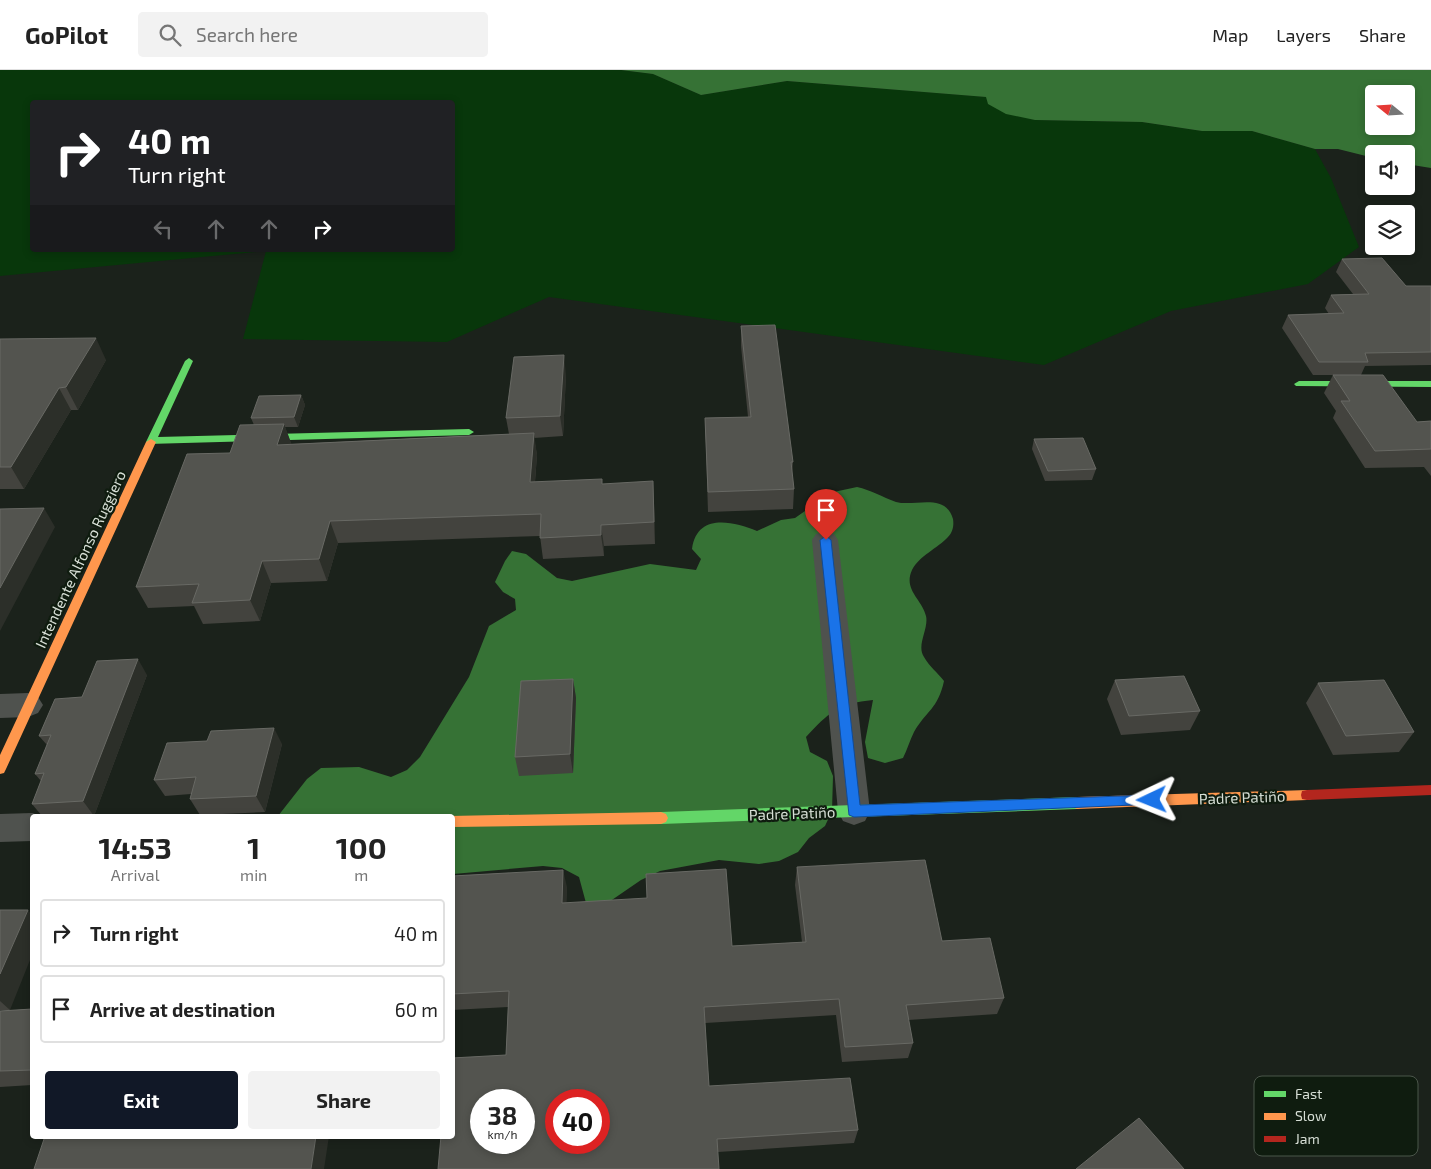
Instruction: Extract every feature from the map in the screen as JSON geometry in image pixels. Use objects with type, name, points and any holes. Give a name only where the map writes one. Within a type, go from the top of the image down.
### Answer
[{"type":"street","name":"Intendente Alfonso Ruggiero","points":[[0,769],[14,706],[153,440],[189,362]]},
{"type":"street","points":[[1299,384],[1431,384]]},
{"type":"street","points":[[153,440],[469,432]]},
{"type":"street","points":[[826,540],[854,811]]},
{"type":"street","name":"Padre Patiño","points":[[455,821],[658,818],[1431,790]]},
{"type":"street","points":[[0,828],[30,827]]},
{"type":"shaded area","points":[[0,70],[621,70],[653,74],[701,95],[787,81],[987,97],[1035,120],[1142,122],[1202,131],[1252,131],[1315,149],[1331,178],[1359,247],[1308,284],[1171,311],[1044,365],[549,297],[447,342],[243,339],[266,252],[455,252],[455,100],[30,100],[30,252],[255,252],[0,276]]},
{"type":"shaded area","points":[[621,70],[1431,70],[1431,168],[1415,165],[1415,145],[1365,145],[1365,156],[1338,149],[1315,149],[1252,131],[1202,131],[1142,122],[1035,120],[1006,114],[988,104],[986,97],[787,81],[701,95],[653,74]]},
{"type":"shaded area","points":[[857,487],[896,502],[936,503],[949,511],[953,519],[953,528],[950,535],[919,560],[912,570],[910,577],[911,589],[926,616],[926,626],[921,647],[922,652],[928,663],[944,681],[935,704],[918,725],[903,758],[885,763],[868,758],[865,742],[873,700],[861,701],[835,711],[806,737],[810,752],[827,761],[833,776],[832,811],[825,826],[809,838],[798,852],[779,861],[759,864],[719,860],[660,871],[641,880],[606,904],[586,903],[579,877],[562,868],[543,866],[455,874],[455,814],[280,814],[307,779],[321,768],[359,767],[391,777],[407,770],[420,757],[469,677],[489,626],[516,610],[515,599],[503,592],[495,582],[512,551],[526,554],[557,578],[572,581],[650,564],[696,570],[701,559],[692,549],[695,537],[708,525],[727,523],[757,531],[781,520],[795,518],[805,511],[810,502],[829,493]]},
{"type":"building","points":[[1382,258],[1406,286],[1431,286],[1431,352],[1365,353],[1368,362],[1319,362],[1288,315],[1344,313],[1331,295],[1369,294],[1342,259]]},
{"type":"building","points":[[775,325],[793,462],[791,462],[794,489],[708,492],[705,418],[751,417],[741,326]]},
{"type":"building","points":[[96,338],[66,387],[59,388],[11,467],[0,467],[0,339]]},
{"type":"building","points":[[564,355],[560,416],[506,418],[514,357]]},
{"type":"building","points":[[1333,375],[1383,375],[1417,422],[1431,421],[1431,449],[1375,451],[1341,401],[1350,401]]},
{"type":"building","points":[[301,395],[294,417],[251,418],[259,396]]},
{"type":"building","points":[[284,424],[277,445],[534,433],[530,482],[602,479],[602,484],[653,481],[654,522],[601,525],[601,535],[540,538],[541,514],[330,521],[319,559],[262,561],[250,600],[192,603],[199,584],[136,587],[187,454],[230,453],[240,425]]},
{"type":"building","points":[[1083,438],[1096,469],[1048,471],[1034,439]]},
{"type":"building","points":[[44,508],[0,588],[0,509]]},
{"type":"building","points":[[138,659],[83,801],[32,804],[44,773],[35,774],[51,735],[39,736],[55,699],[82,697],[97,661]]},
{"type":"building","points":[[1184,676],[1200,711],[1129,716],[1115,680]]},
{"type":"building","points":[[573,679],[570,754],[515,757],[521,681]]},
{"type":"building","points":[[1384,680],[1414,732],[1346,736],[1318,683]]},
{"type":"building","points":[[274,728],[256,796],[190,799],[196,777],[154,780],[167,743],[207,741],[211,731]]},
{"type":"building","points":[[925,860],[942,941],[990,938],[1004,998],[906,1005],[913,1043],[845,1047],[839,999],[704,1007],[709,1086],[850,1078],[858,1130],[717,1139],[719,1169],[438,1169],[441,1139],[455,1139],[455,1058],[506,1055],[509,991],[455,994],[455,876],[563,870],[562,903],[647,898],[646,874],[726,869],[732,946],[806,942],[797,867]]},
{"type":"building","points":[[0,910],[28,910],[0,974]]},
{"type":"building","points":[[30,1009],[30,1070],[0,1071],[0,1011]]},
{"type":"building","points":[[1139,1118],[1184,1169],[1076,1169]]},
{"type":"building","points":[[44,1139],[316,1139],[311,1169],[34,1169]]},
{"type":"traffic: fast","points":[[151,442],[189,361]]},
{"type":"traffic: fast","points":[[1299,384],[1431,384]]},
{"type":"traffic: fast","points":[[153,440],[469,432]]},
{"type":"traffic: fast","points":[[661,818],[1077,803]]},
{"type":"traffic: slow","points":[[0,769],[151,442]]},
{"type":"traffic: slow","points":[[1077,803],[1307,795]]},
{"type":"traffic: slow","points":[[455,821],[661,818]]},
{"type":"traffic: jam","points":[[1307,795],[1431,790]]},
{"type":"route","points":[[826,540],[854,811],[1152,800]]}]
